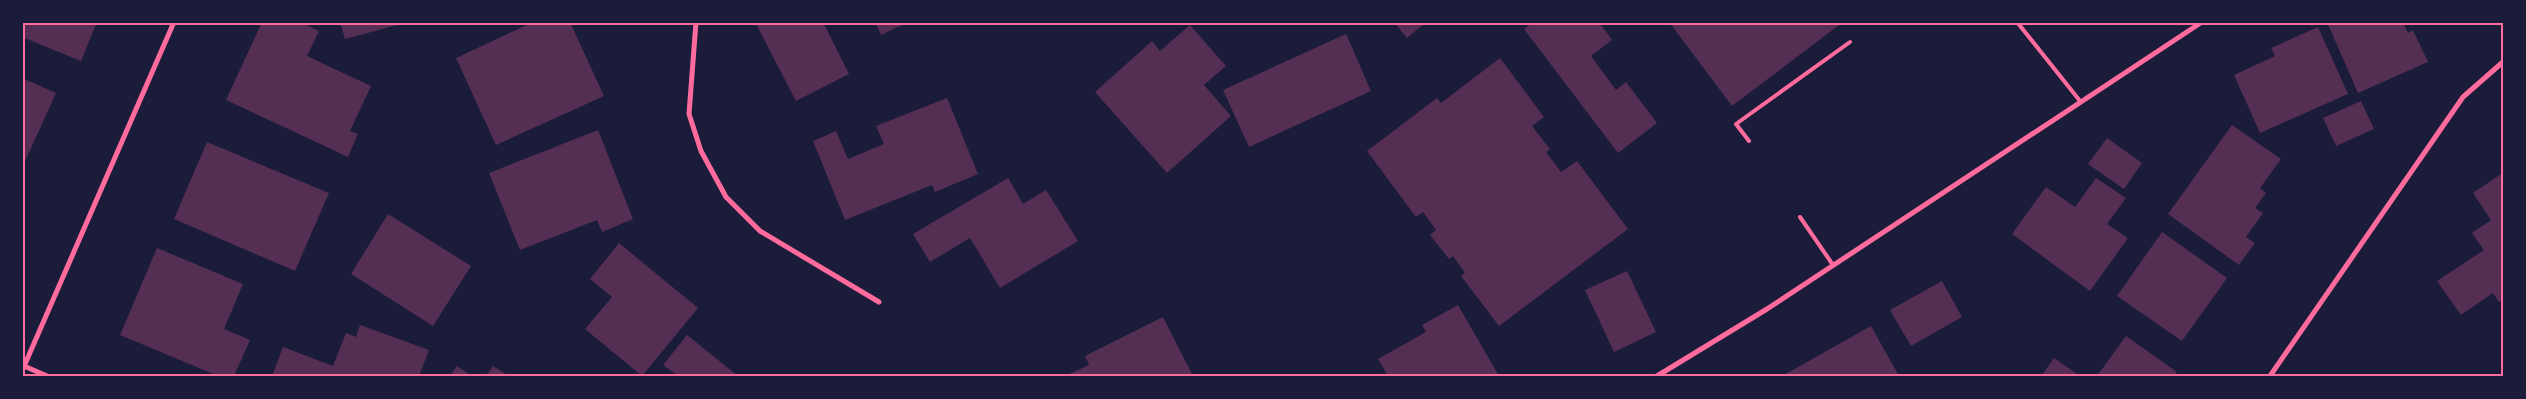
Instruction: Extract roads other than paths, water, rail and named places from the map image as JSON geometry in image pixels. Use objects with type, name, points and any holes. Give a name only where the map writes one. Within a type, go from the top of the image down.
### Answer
[{"type":"street","points":[[47,376],[24,369],[174,22]]},
{"type":"street","points":[[696,22],[689,114],[701,151],[726,198],[760,231],[879,302]]},
{"type":"street","points":[[1657,376],[1767,309],[2202,22]]},
{"type":"street","points":[[2270,376],[2463,96],[2504,61]]},
{"type":"lane","points":[[2017,22],[2080,101]]},
{"type":"lane","points":[[1749,141],[1736,124],[1850,42]]},
{"type":"lane","points":[[1800,217],[1833,265]]}]
